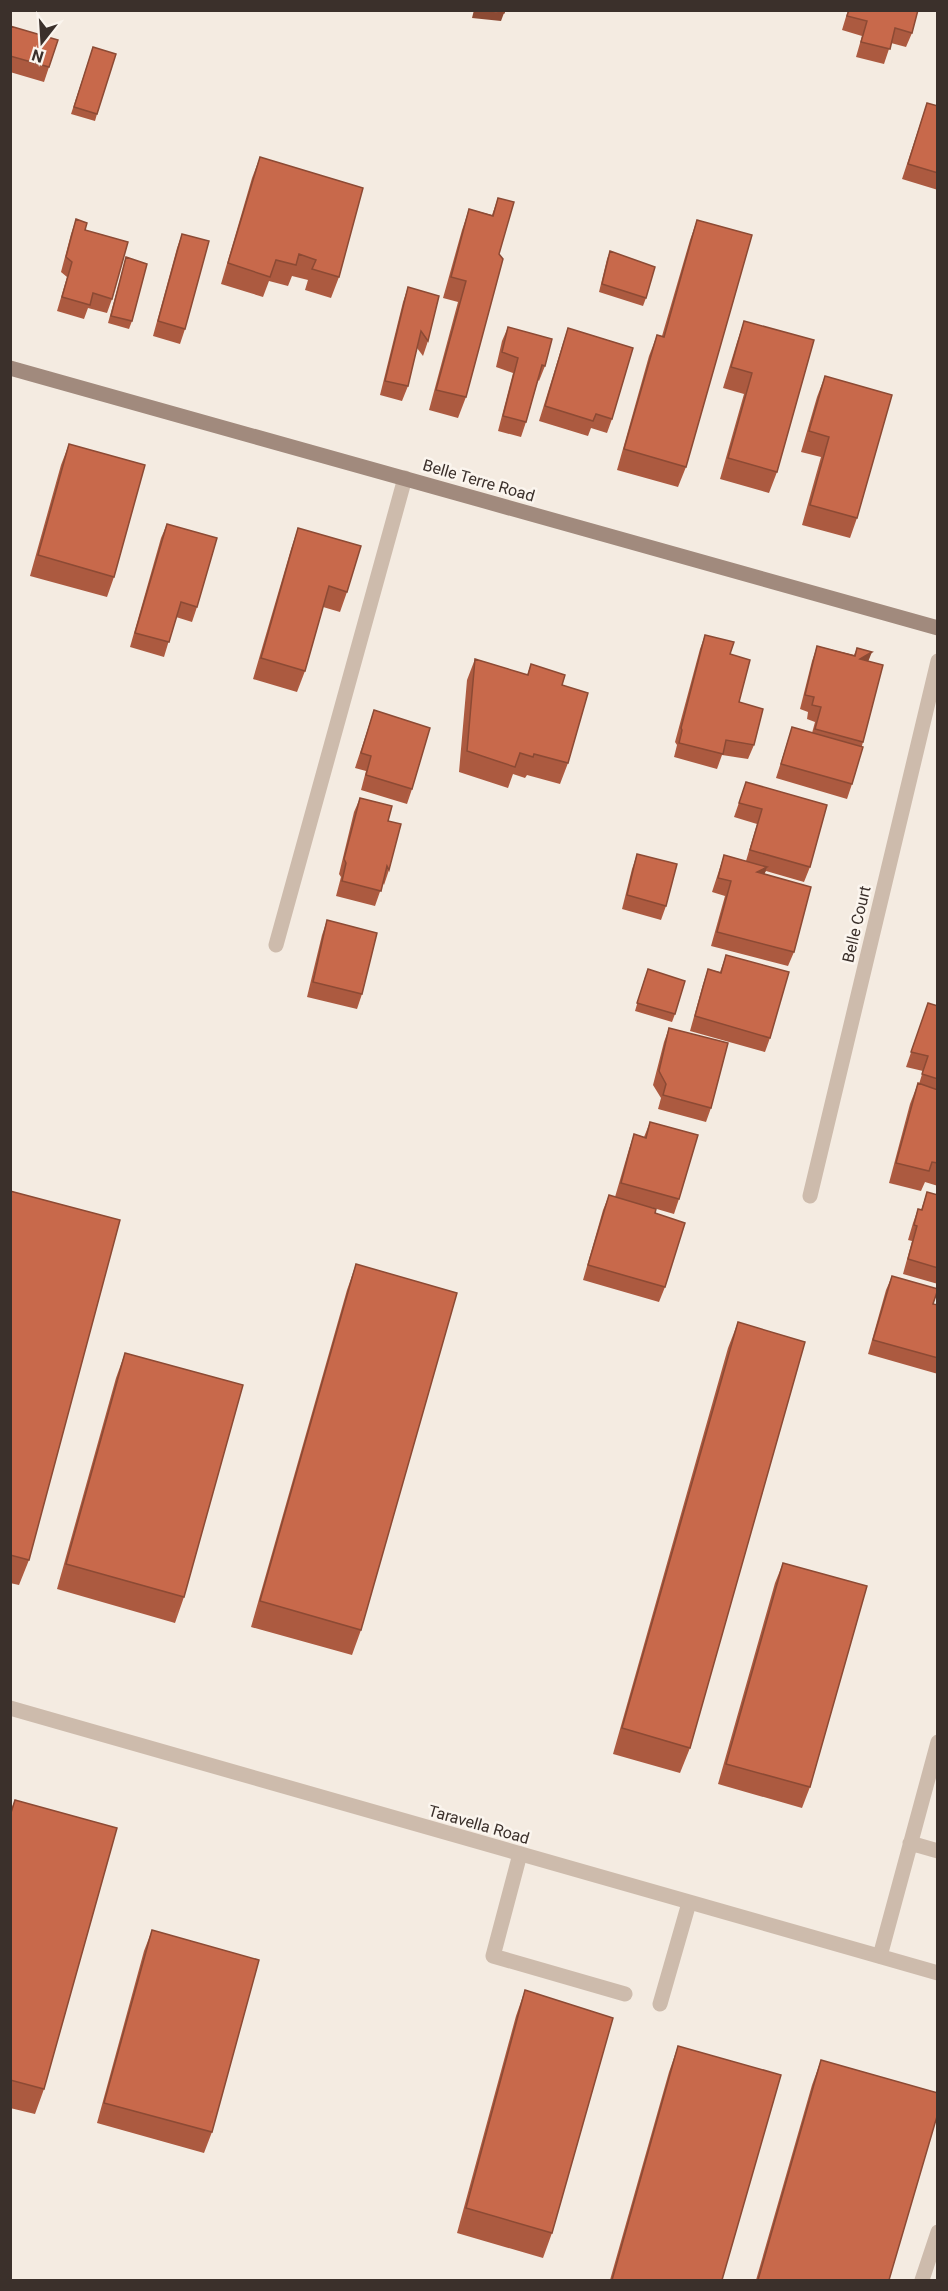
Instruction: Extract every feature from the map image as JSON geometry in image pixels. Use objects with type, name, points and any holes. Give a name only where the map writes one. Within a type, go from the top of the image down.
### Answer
[{"type":"street","name":"Belle Terre Road","points":[[10,368],[938,628]]},
{"type":"street","points":[[276,945],[405,478]]},
{"type":"street","name":"Belle Court","points":[[810,1196],[938,661]]},
{"type":"street","name":"Taravella Road","points":[[10,1708],[938,1972]]},
{"type":"street","points":[[880,1956],[938,1742]]},
{"type":"street","points":[[910,1843],[938,1851]]},
{"type":"street","points":[[520,1854],[493,1956],[625,1994]]},
{"type":"street","points":[[660,2004],[689,1903]]},
{"type":"street","points":[[922,2280],[938,2232]]},
{"type":"building","points":[[478,10],[505,10],[504,13]]},
{"type":"building","points":[[849,10],[918,10],[912,33],[895,28],[890,49],[861,42],[867,21],[847,16]]},
{"type":"building","points":[[10,26],[58,40],[49,67],[10,56]]},
{"type":"building","points":[[93,47],[116,54],[97,114],[74,107]]},
{"type":"building","points":[[927,103],[938,106],[938,173],[908,164]]},
{"type":"building","points":[[260,157],[363,188],[339,277],[312,269],[316,260],[299,254],[296,265],[276,260],[270,277],[228,263]]},
{"type":"building","points":[[498,198],[514,202],[499,254],[503,259],[466,397],[436,390],[466,281],[451,277],[469,209],[493,216]]},
{"type":"building","points":[[76,219],[87,223],[85,230],[128,242],[112,299],[93,293],[90,305],[62,297],[72,262],[66,257]]},
{"type":"building","points":[[697,220],[752,235],[686,467],[624,449],[657,335],[664,337]]},
{"type":"building","points":[[182,234],[209,241],[185,329],[158,321]]},
{"type":"building","points":[[610,251],[655,267],[646,298],[602,284]]},
{"type":"building","points":[[126,257],[147,264],[132,321],[111,316]]},
{"type":"building","points":[[408,287],[439,296],[428,341],[421,331],[408,386],[385,381]]},
{"type":"building","points":[[744,321],[814,340],[777,472],[728,458],[752,373],[731,367]]},
{"type":"building","points":[[508,327],[552,339],[526,422],[503,416],[518,358],[502,352]]},
{"type":"building","points":[[568,328],[633,348],[612,419],[596,414],[593,421],[545,406]]},
{"type":"building","points":[[825,376],[892,395],[857,518],[810,505],[829,437],[809,431]]},
{"type":"building","points":[[69,444],[145,465],[114,577],[38,555]]},
{"type":"building","points":[[167,524],[217,538],[197,607],[181,602],[169,642],[135,633]]},
{"type":"building","points":[[298,528],[361,546],[347,592],[329,586],[305,671],[261,658]]},
{"type":"building","points":[[705,635],[734,642],[730,654],[750,660],[739,702],[763,709],[754,745],[726,740],[723,754],[679,743]]},
{"type":"building","points":[[817,646],[855,656],[857,648],[872,652],[860,659],[883,665],[863,742],[815,729],[821,707],[812,705],[814,697],[805,695]]},
{"type":"building","points":[[475,659],[528,675],[531,664],[565,675],[562,685],[588,693],[568,763],[534,754],[533,757],[520,753],[515,767],[467,751]]},
{"type":"building","points":[[374,710],[430,728],[412,789],[366,775],[371,756],[361,753]]},
{"type":"building","points":[[792,727],[863,747],[852,784],[781,764]]},
{"type":"building","points":[[746,782],[827,805],[810,867],[750,850],[762,809],[739,803]]},
{"type":"building","points":[[360,798],[392,806],[388,821],[401,824],[381,891],[342,881],[346,863],[344,859]]},
{"type":"building","points":[[637,854],[677,864],[666,906],[627,895]]},
{"type":"building","points":[[724,855],[767,867],[757,872],[811,887],[794,952],[717,932],[731,881],[718,878]]},
{"type":"building","points":[[327,920],[377,933],[362,994],[313,982]]},
{"type":"building","points":[[726,955],[789,972],[770,1038],[695,1016],[708,969],[721,973]]},
{"type":"building","points":[[648,969],[685,981],[675,1014],[637,1003]]},
{"type":"building","points":[[928,1003],[938,1006],[938,1079],[922,1074],[928,1056],[911,1052]]},
{"type":"building","points":[[669,1028],[728,1043],[711,1108],[663,1095],[666,1084],[659,1071]]},
{"type":"building","points":[[918,1083],[938,1090],[938,1163],[932,1162],[929,1171],[896,1163]]},
{"type":"building","points":[[650,1122],[698,1135],[679,1199],[621,1183],[634,1134],[646,1138]]},
{"type":"building","points":[[10,1191],[120,1220],[29,1560],[10,1555]]},
{"type":"building","points":[[927,1192],[938,1195],[938,1268],[908,1259],[917,1226],[914,1225],[918,1209],[922,1210]]},
{"type":"building","points":[[609,1195],[656,1209],[655,1213],[685,1223],[665,1287],[588,1265]]},
{"type":"building","points":[[356,1264],[457,1293],[361,1630],[260,1601]]},
{"type":"building","points":[[892,1276],[938,1289],[933,1304],[938,1305],[938,1358],[873,1340]]},
{"type":"building","points":[[738,1322],[805,1342],[690,1748],[622,1728]]},
{"type":"building","points":[[125,1353],[243,1385],[184,1597],[66,1564]]},
{"type":"building","points":[[783,1563],[867,1586],[810,1787],[726,1764]]},
{"type":"building","points":[[15,1800],[117,1828],[44,2089],[10,2080],[10,1816]]},
{"type":"building","points":[[152,1930],[259,1960],[212,2132],[104,2103]]},
{"type":"building","points":[[525,1990],[613,2018],[552,2233],[466,2208]]},
{"type":"building","points":[[678,2046],[781,2075],[722,2280],[612,2280]]},
{"type":"building","points":[[821,2060],[938,2093],[938,2113],[889,2280],[758,2280]]}]
